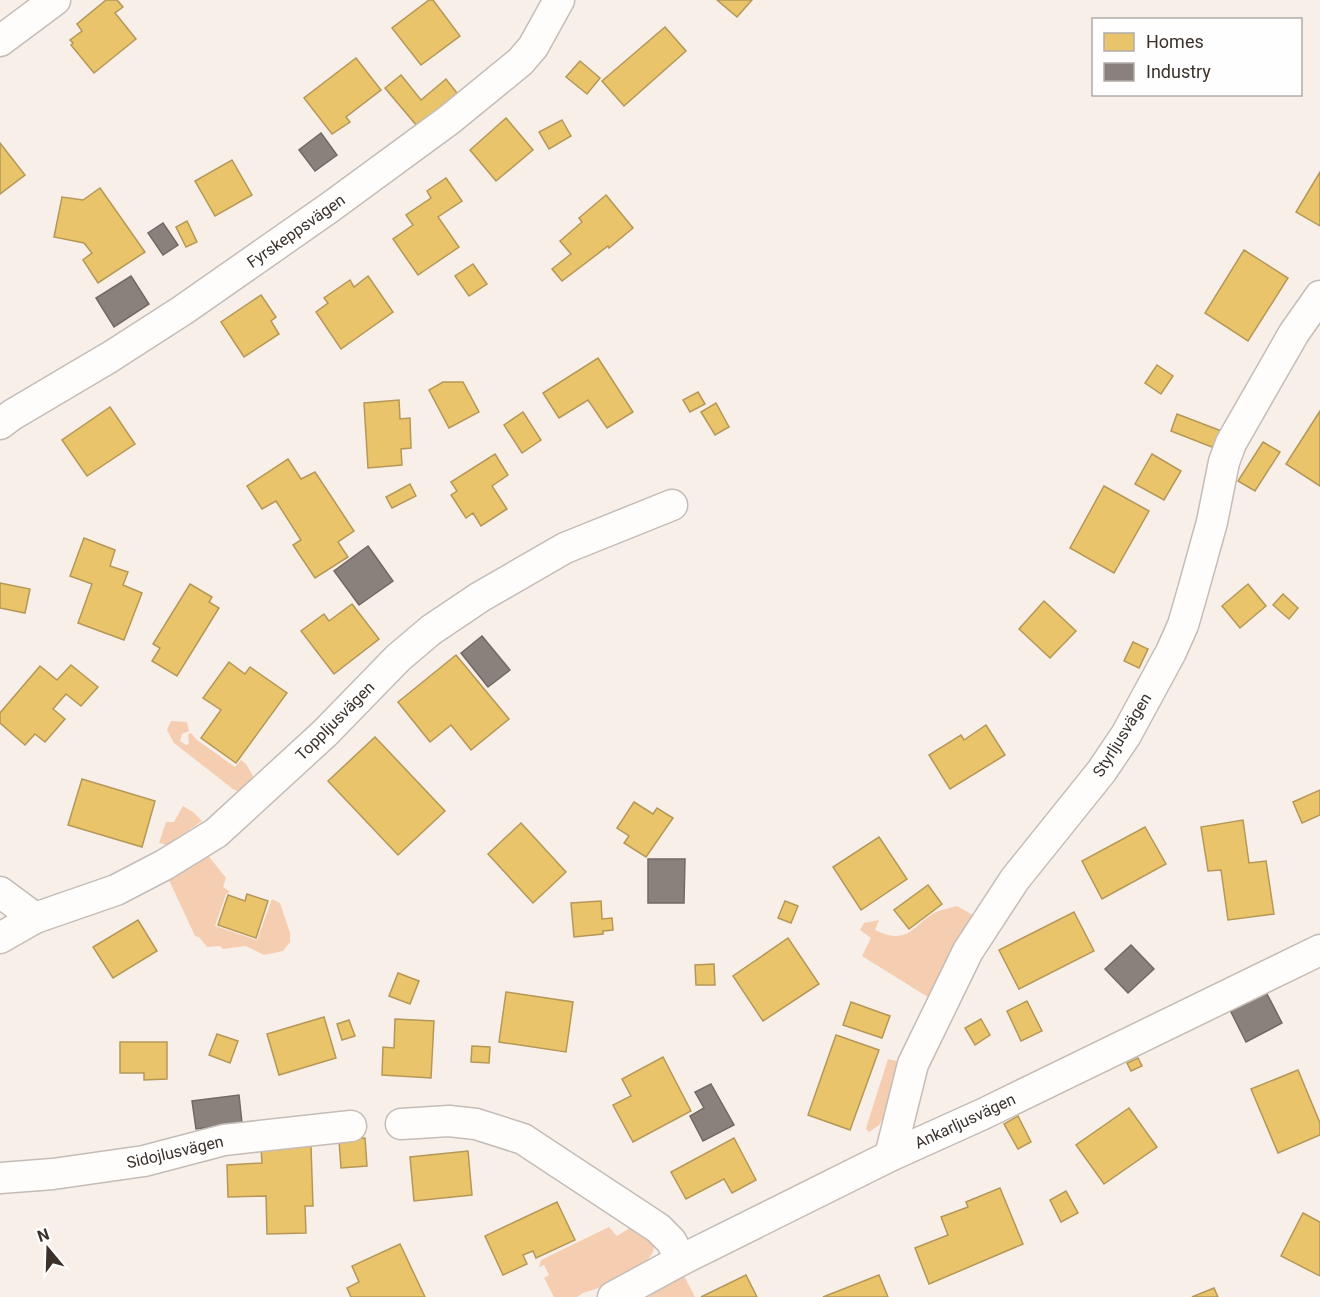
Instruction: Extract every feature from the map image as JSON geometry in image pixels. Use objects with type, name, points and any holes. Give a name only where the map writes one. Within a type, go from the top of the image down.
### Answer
[{"type":"street","name":"Fyrskeppsvägen","points":[[0,424],[183,310],[329,208],[449,120],[520,62],[533,47],[559,0]]},
{"type":"street","points":[[0,41],[47,2]]},
{"type":"street","name":"Styrljusvägen","points":[[890,1156],[913,1064],[968,951],[1015,879],[1101,772],[1149,694],[1171,652],[1183,625],[1192,594],[1212,522],[1224,462],[1231,443],[1294,333],[1320,296]]},
{"type":"street","name":"Toppljusvägen","points":[[0,938],[35,918],[116,890],[164,865],[216,833],[325,733],[398,658],[431,630],[480,597],[565,548],[672,505]]},
{"type":"street","points":[[0,892],[35,918]]},
{"type":"street","name":"Ankarljusvägen","points":[[613,1297],[681,1260],[890,1156],[1320,950]]},
{"type":"street","points":[[401,1124],[449,1121],[476,1124],[523,1139],[658,1228],[671,1241],[681,1260]]},
{"type":"street","name":"Sidojlusvägen","points":[[0,1178],[53,1174],[144,1161],[224,1140],[351,1126]]},
{"type":"shaded area","points":[[171,721],[187,722],[189,731],[182,734],[180,741],[186,745],[189,744],[188,734],[191,733],[197,740],[235,767],[241,760],[253,776],[249,783],[237,791],[233,789],[174,743],[167,730]]},
{"type":"shaded area","points":[[183,806],[202,821],[167,845],[159,843],[166,822],[174,822]]},
{"type":"shaded area","points":[[207,854],[226,878],[223,887],[230,892],[226,894],[215,926],[257,940],[272,899],[280,903],[290,933],[290,942],[283,951],[264,955],[246,946],[223,949],[220,946],[207,947],[199,937],[195,936],[169,880]]},
{"type":"shaded area","points":[[957,906],[978,918],[931,999],[862,956],[871,938],[860,930],[864,923],[879,920],[875,930],[887,935],[903,935],[938,911]]},
{"type":"shaded area","points":[[888,1059],[901,1062],[884,1117],[879,1125],[869,1132],[866,1129],[867,1125]]},
{"type":"shaded area","points":[[638,1223],[652,1237],[654,1245],[653,1252],[643,1267],[621,1281],[577,1297],[554,1297],[544,1278],[549,1275],[544,1265],[539,1267],[541,1260],[609,1227],[617,1236]]},
{"type":"shaded area","points":[[684,1276],[695,1297],[641,1297]]},
{"type":"building: Homes","points":[[106,0],[117,0],[123,7],[115,13],[136,39],[94,73],[71,45],[73,43],[70,40],[82,31],[77,24]]},
{"type":"building: Homes","points":[[429,0],[433,0],[460,36],[421,65],[392,28]]},
{"type":"building: Homes","points":[[717,0],[752,0],[737,17]]},
{"type":"building: Homes","points":[[665,27],[686,51],[624,106],[602,81]]},
{"type":"building: Homes","points":[[356,58],[381,90],[346,117],[350,122],[332,134],[304,98]]},
{"type":"building: Homes","points":[[580,61],[600,78],[587,94],[566,77]]},
{"type":"building: Homes","points":[[401,75],[421,100],[446,79],[461,98],[417,126],[385,88]]},
{"type":"building: Homes","points":[[506,118],[533,150],[496,181],[470,150]]},
{"type":"building: Homes","points":[[562,120],[571,136],[549,149],[539,132]]},
{"type":"building: Homes","points":[[0,143],[25,175],[0,194]]},
{"type":"building: Homes","points":[[232,160],[252,195],[215,216],[195,181]]},
{"type":"building: Homes","points":[[1320,172],[1320,226],[1296,212]]},
{"type":"building: Homes","points":[[446,178],[462,201],[438,217],[459,247],[418,275],[393,239],[413,225],[406,215],[431,198],[427,191]]},
{"type":"building: Homes","points":[[100,188],[145,252],[98,283],[83,260],[92,253],[84,243],[54,237],[62,197],[83,200]]},
{"type":"building: Homes","points":[[606,195],[633,228],[562,281],[552,269],[571,254],[560,241],[582,222],[579,218]]},
{"type":"building: Homes","points":[[187,221],[197,242],[186,247],[176,227]]},
{"type":"building: Homes","points":[[1244,250],[1288,278],[1248,341],[1205,313]]},
{"type":"building: Homes","points":[[473,264],[487,284],[469,296],[455,276]]},
{"type":"building: Homes","points":[[368,276],[393,312],[341,349],[316,312],[328,303],[324,298],[350,280],[354,287]]},
{"type":"building: Homes","points":[[261,295],[276,317],[271,321],[279,334],[244,357],[221,322]]},
{"type":"building: Homes","points":[[598,358],[633,412],[607,428],[588,400],[559,418],[543,393]]},
{"type":"building: Homes","points":[[1157,365],[1173,376],[1161,394],[1145,383]]},
{"type":"building: Homes","points":[[443,382],[463,382],[479,412],[449,428],[429,390]]},
{"type":"building: Homes","points":[[698,392],[705,404],[690,412],[683,400]]},
{"type":"building: Homes","points":[[399,400],[400,419],[410,418],[411,448],[401,449],[402,465],[368,468],[364,403]]},
{"type":"building: Homes","points":[[716,403],[729,427],[715,435],[701,412]]},
{"type":"building: Homes","points":[[110,407],[135,444],[87,476],[62,440]]},
{"type":"building: Homes","points":[[1320,411],[1320,486],[1286,464]]},
{"type":"building: Homes","points":[[523,412],[541,440],[522,453],[504,425]]},
{"type":"building: Homes","points":[[1177,414],[1224,432],[1217,449],[1171,431]]},
{"type":"building: Homes","points":[[1263,442],[1280,452],[1255,491],[1238,481]]},
{"type":"building: Homes","points":[[495,454],[508,475],[492,486],[507,509],[481,526],[473,513],[466,518],[451,495],[457,491],[451,482]]},
{"type":"building: Homes","points":[[1152,454],[1181,471],[1164,500],[1135,484]]},
{"type":"building: Homes","points":[[288,459],[301,479],[315,472],[354,531],[338,542],[348,557],[315,578],[293,545],[301,540],[276,501],[262,509],[247,486]]},
{"type":"building: Homes","points":[[410,484],[416,496],[392,508],[386,497]]},
{"type":"building: Homes","points":[[1104,486],[1149,511],[1114,573],[1070,548]]},
{"type":"building: Homes","points":[[84,538],[115,550],[110,566],[128,572],[123,585],[142,593],[124,640],[78,623],[92,584],[70,576]]},
{"type":"building: Homes","points":[[0,583],[30,589],[25,613],[0,608]]},
{"type":"building: Homes","points":[[190,584],[212,597],[209,602],[219,608],[177,676],[152,661],[160,648],[153,644]]},
{"type":"building: Homes","points":[[1248,584],[1266,606],[1240,628],[1222,606]]},
{"type":"building: Homes","points":[[1283,594],[1298,608],[1289,619],[1273,605]]},
{"type":"building: Homes","points":[[1044,601],[1076,631],[1050,658],[1019,629]]},
{"type":"building: Homes","points":[[352,604],[379,639],[334,674],[301,631],[324,614],[329,621]]},
{"type":"building: Homes","points":[[1133,642],[1148,649],[1139,668],[1124,661]]},
{"type":"building: Homes","points":[[456,655],[509,719],[471,750],[451,725],[430,742],[398,702]]},
{"type":"building: Homes","points":[[229,662],[245,674],[250,667],[287,693],[236,763],[201,738],[221,710],[203,698]]},
{"type":"building: Homes","points":[[71,665],[98,687],[81,706],[66,694],[53,709],[65,719],[45,742],[35,734],[25,745],[0,723],[0,713],[40,666],[57,680]]},
{"type":"building: Homes","points":[[986,725],[1005,755],[950,789],[929,755],[961,735],[964,740]]},
{"type":"building: Homes","points":[[375,737],[445,811],[398,855],[328,781]]},
{"type":"building: Homes","points":[[82,779],[155,801],[142,847],[68,825]]},
{"type":"building: Homes","points":[[1320,790],[1320,815],[1302,823],[1293,802]]},
{"type":"building: Homes","points":[[634,802],[653,814],[657,808],[673,818],[646,857],[624,843],[629,836],[617,828]]},
{"type":"building: Homes","points":[[1243,820],[1249,863],[1266,861],[1274,914],[1228,920],[1221,870],[1208,871],[1201,827]]},
{"type":"building: Homes","points":[[521,823],[566,872],[533,903],[488,854]]},
{"type":"building: Homes","points":[[1145,827],[1166,864],[1102,899],[1082,861]]},
{"type":"building: Homes","points":[[879,837],[907,879],[861,910],[833,867]]},
{"type":"building: Homes","points":[[928,885],[942,904],[909,929],[894,910]]},
{"type":"building: Homes","points":[[247,894],[268,901],[256,938],[218,925],[228,895],[245,901]]},
{"type":"building: Homes","points":[[601,901],[602,919],[612,918],[613,930],[603,931],[603,934],[574,937],[571,903]]},
{"type":"building: Homes","points":[[785,901],[798,906],[791,923],[778,918]]},
{"type":"building: Homes","points":[[1074,912],[1094,951],[1019,989],[999,950]]},
{"type":"building: Homes","points":[[138,920],[157,951],[113,978],[93,947]]},
{"type":"building: Homes","points":[[788,938],[819,984],[763,1021],[733,976]]},
{"type":"building: Homes","points":[[714,964],[715,985],[696,985],[695,965]]},
{"type":"building: Homes","points":[[398,973],[419,981],[410,1004],[389,996]]},
{"type":"building: Homes","points":[[506,992],[573,1002],[566,1052],[499,1042]]},
{"type":"building: Homes","points":[[1027,1001],[1042,1031],[1021,1041],[1007,1011]]},
{"type":"building: Homes","points":[[851,1002],[890,1016],[882,1038],[843,1025]]},
{"type":"building: Homes","points":[[324,1017],[336,1058],[279,1075],[267,1034]]},
{"type":"building: Homes","points":[[395,1019],[434,1021],[431,1078],[382,1075],[383,1047],[394,1048]]},
{"type":"building: Homes","points":[[981,1019],[990,1035],[975,1045],[965,1028]]},
{"type":"building: Homes","points":[[349,1020],[355,1036],[342,1040],[337,1024]]},
{"type":"building: Homes","points":[[217,1034],[238,1041],[230,1063],[209,1055]]},
{"type":"building: Homes","points":[[836,1035],[879,1050],[850,1130],[808,1115]]},
{"type":"building: Homes","points":[[120,1042],[167,1042],[167,1079],[144,1080],[144,1073],[120,1073]]},
{"type":"building: Homes","points":[[472,1046],[490,1047],[489,1063],[471,1062]]},
{"type":"building: Homes","points":[[663,1057],[691,1111],[633,1142],[613,1105],[631,1096],[622,1079]]},
{"type":"building: Homes","points":[[1138,1058],[1142,1066],[1131,1071],[1127,1063]]},
{"type":"building: Homes","points":[[1298,1070],[1320,1123],[1320,1135],[1278,1153],[1251,1089]]},
{"type":"building: Homes","points":[[1129,1108],[1157,1147],[1104,1184],[1076,1145]]},
{"type":"building: Homes","points":[[1018,1116],[1031,1142],[1018,1149],[1004,1124]]},
{"type":"building: Homes","points":[[365,1138],[367,1166],[341,1168],[339,1140]]},
{"type":"building: Homes","points":[[734,1138],[756,1180],[732,1193],[724,1179],[686,1199],[671,1172]]},
{"type":"building: Homes","points":[[311,1146],[313,1206],[305,1206],[306,1233],[267,1234],[266,1196],[228,1197],[227,1165],[262,1163],[261,1148]]},
{"type":"building: Homes","points":[[468,1151],[472,1195],[414,1201],[410,1157]]},
{"type":"building: Homes","points":[[1000,1188],[1023,1244],[929,1284],[915,1248],[948,1235],[941,1217],[968,1207],[966,1202]]},
{"type":"building: Homes","points":[[1066,1191],[1078,1213],[1061,1222],[1050,1200]]},
{"type":"building: Homes","points":[[557,1202],[575,1240],[536,1258],[533,1251],[523,1255],[527,1264],[503,1275],[485,1236]]},
{"type":"building: Homes","points":[[1303,1213],[1320,1222],[1320,1276],[1281,1256]]},
{"type":"building: Homes","points":[[400,1244],[425,1297],[351,1297],[347,1288],[359,1282],[352,1266]]},
{"type":"building: Homes","points":[[746,1275],[757,1297],[701,1297]]},
{"type":"building: Homes","points":[[879,1275],[888,1297],[823,1297]]},
{"type":"building: Homes","points":[[1214,1288],[1218,1297],[1192,1297]]},
{"type":"building: Industry","points":[[321,133],[337,155],[315,171],[299,150]]},
{"type":"building: Industry","points":[[163,223],[178,245],[163,255],[148,233]]},
{"type":"building: Industry","points":[[131,276],[149,304],[114,327],[96,298]]},
{"type":"building: Industry","points":[[368,546],[393,581],[359,605],[334,571]]},
{"type":"building: Industry","points":[[482,636],[510,670],[488,687],[461,653]]},
{"type":"building: Industry","points":[[648,859],[685,859],[684,903],[648,903]]},
{"type":"building: Industry","points":[[1131,945],[1154,969],[1128,993],[1105,969]]},
{"type":"building: Industry","points":[[1266,992],[1282,1023],[1246,1042],[1230,1010]]},
{"type":"building: Industry","points":[[711,1084],[734,1125],[703,1141],[690,1116],[704,1108],[695,1092]]},
{"type":"building: Industry","points":[[239,1095],[242,1123],[196,1129],[192,1101]]}]
